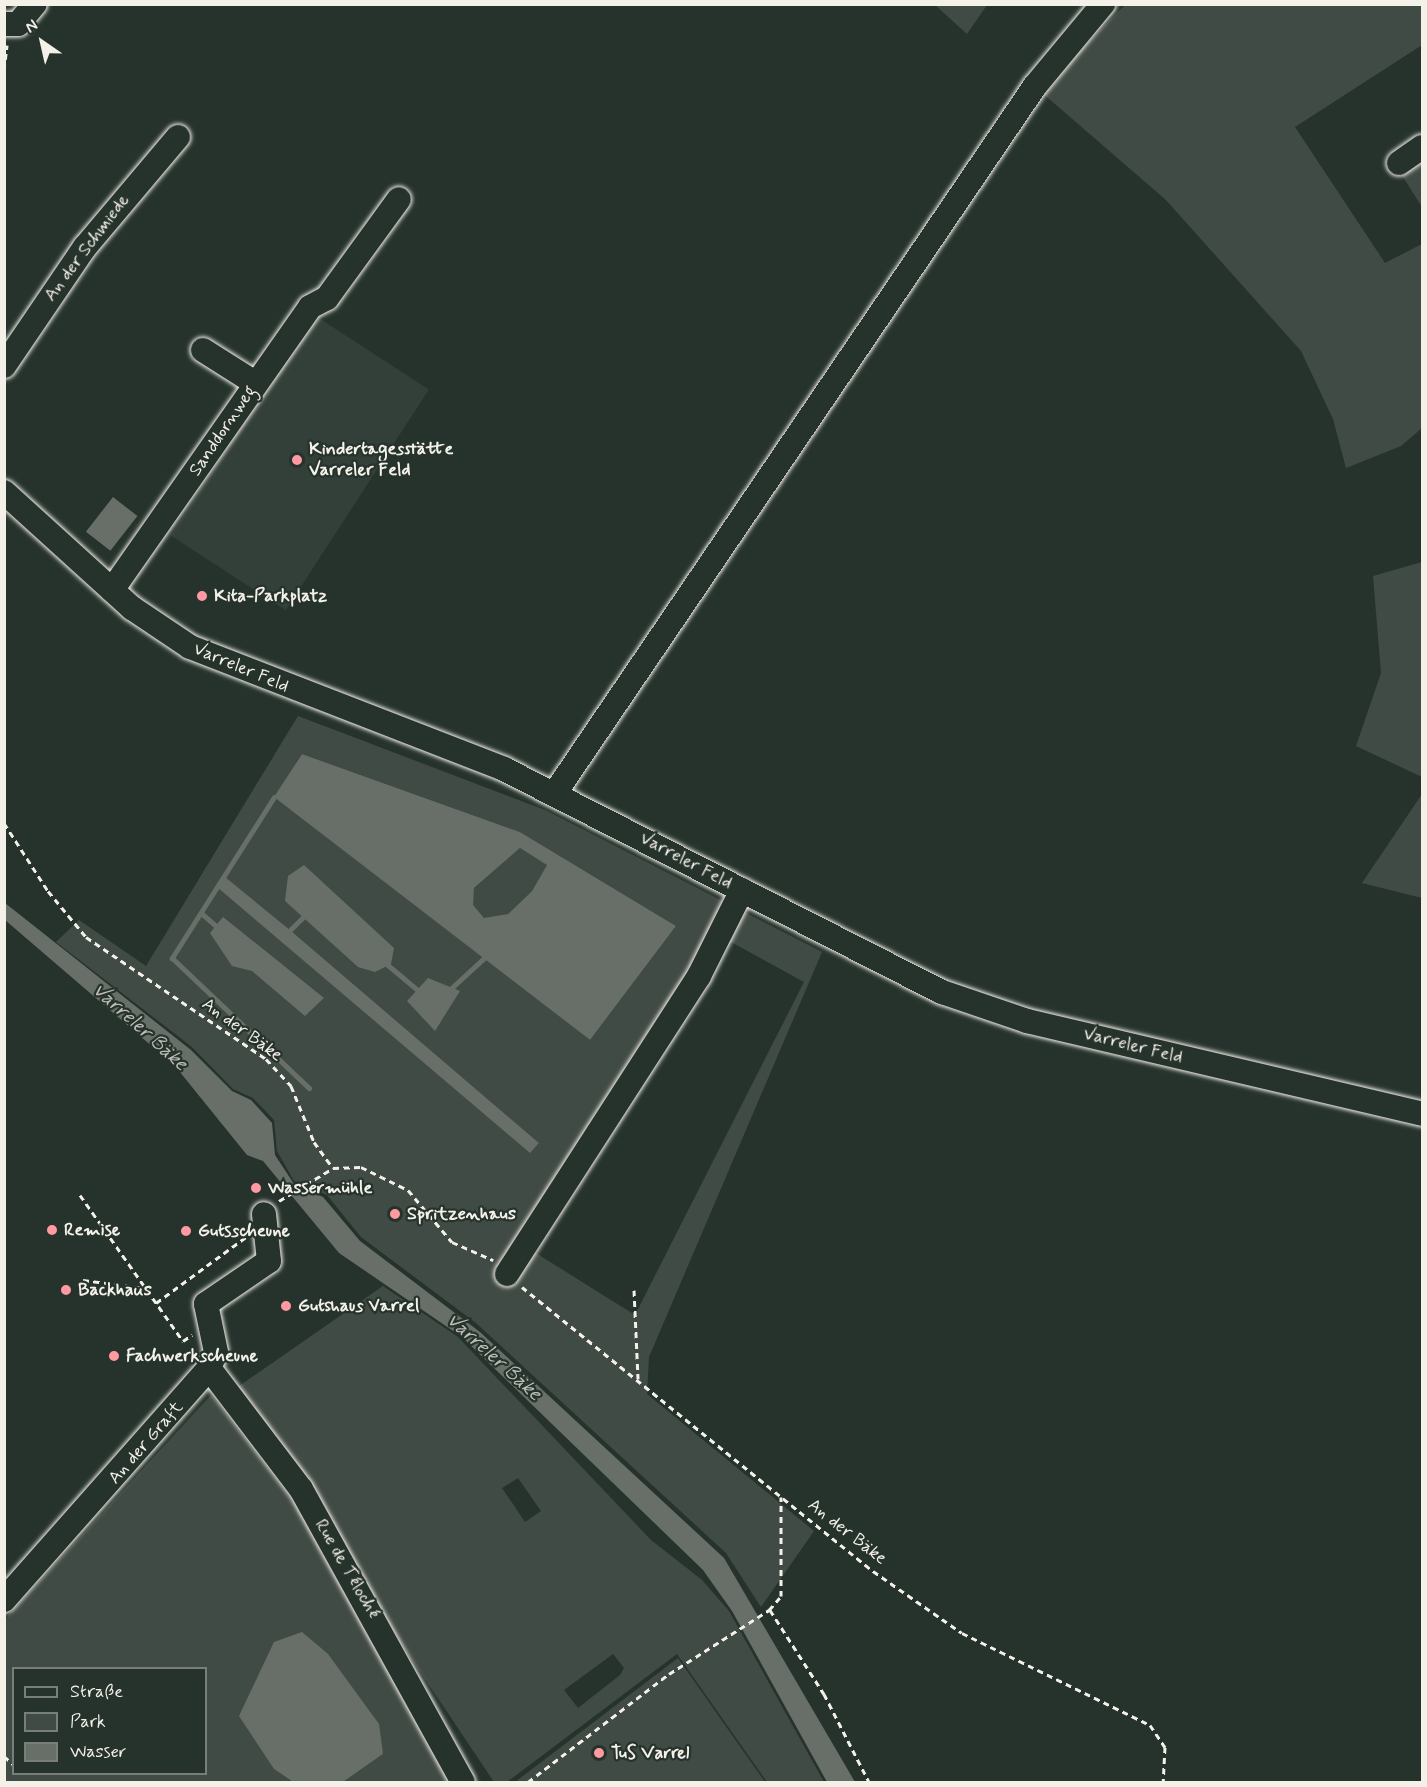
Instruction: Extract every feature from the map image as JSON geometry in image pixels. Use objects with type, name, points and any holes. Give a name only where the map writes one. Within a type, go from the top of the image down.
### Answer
[{"type":"street","points":[[7,24],[18,24],[35,4]]},
{"type":"street","points":[[555,793],[1035,86],[1103,4]]},
{"type":"street","name":"An der Schmiede","points":[[4,366],[85,247],[177,137]]},
{"type":"street","points":[[1399,163],[1422,147]]},
{"type":"street","name":"Sanddornweg","points":[[112,590],[310,307],[347,284],[399,199]]},
{"type":"street","points":[[203,350],[255,383]]},
{"type":"street","name":"Varreler Feld","points":[[4,492],[112,590],[190,647],[555,793],[742,890],[974,1005],[1422,1114]]},
{"type":"street","points":[[500,1267],[699,976],[742,890]]},
{"type":"street","points":[[209,1368],[216,1353],[206,1304],[269,1261],[264,1214]]},
{"type":"street","name":"An der Graft","points":[[4,1600],[209,1368]]},
{"type":"street","name":"Rue de Téloché","points":[[209,1368],[301,1489],[463,1782]]},
{"type":"path","points":[[4,70],[7,24]]},
{"type":"path","name":"An der Bäke","points":[[4,823],[48,891],[86,937],[266,1059],[291,1086],[306,1111],[314,1142],[333,1168],[361,1167],[408,1190],[452,1242],[500,1267],[781,1497],[962,1634],[1150,1725],[1165,1747],[1163,1782]]},
{"type":"path","points":[[156,1303],[239,1246],[264,1214],[303,1182],[333,1168]]},
{"type":"path","points":[[80,1195],[183,1341],[202,1328]]},
{"type":"path","points":[[83,1280],[146,1288]]},
{"type":"path","points":[[634,1290],[638,1380]]},
{"type":"path","points":[[528,1782],[669,1674],[737,1633],[769,1610],[781,1596],[781,1497]]},
{"type":"path","points":[[769,1610],[824,1694],[869,1782]]},
{"type":"shaded area","name":"Kindertagesstätte Varreler Feld","points":[[314,315],[429,390],[286,610],[171,536]]},
{"type":"green space","points":[[935,5],[987,5],[967,34]]},
{"type":"green space","points":[[1125,5],[1422,5],[1422,45],[1295,127],[1385,263],[1422,244],[1422,428],[1401,446],[1346,468],[1333,419],[1301,351],[1166,200],[1040,91]]},
{"type":"green space","points":[[1422,160],[1422,207],[1401,174]]},
{"type":"green space","points":[[1422,562],[1422,777],[1356,746],[1381,673],[1373,576]]},
{"type":"green space","points":[[298,716],[545,810],[822,952],[649,1357],[647,1394],[814,1531],[761,1607],[726,1553],[476,1323],[361,1237],[327,1195],[294,1181],[277,1151],[274,1120],[253,1098],[233,1089],[192,1047],[56,942],[79,920],[146,966]],"holes":[[[302,754],[520,832],[676,926],[590,1040],[275,797]],[[224,877],[290,930],[539,1143],[530,1152],[218,887]],[[731,942],[804,982],[635,1315],[531,1250]],[[252,970],[324,998],[305,1015]]]},
{"type":"green space","points":[[1422,794],[1422,898],[1362,883]]},
{"type":"green space","points":[[520,848],[548,864],[532,891],[508,914],[484,919],[472,905],[474,888]]},
{"type":"green space","points":[[383,1286],[458,1337],[651,1540],[702,1580],[729,1611],[824,1782],[767,1782],[677,1654],[507,1782],[494,1782],[232,1391]],"holes":[[[518,1478],[541,1511],[525,1522],[502,1488]],[[613,1654],[624,1668],[620,1675],[578,1708],[564,1690]]]},
{"type":"green space","points":[[211,1395],[320,1536],[453,1782],[343,1782],[383,1754],[274,1769],[293,1782],[5,1782],[5,1619]]},
{"type":"green space","points":[[678,1658],[765,1782],[515,1782]]},
{"type":"water","points":[[113,497],[137,516],[110,551],[86,532]]},
{"type":"water","points":[[302,754],[520,832],[676,926],[590,1040],[274,797]],"holes":[[[520,848],[547,865],[532,891],[508,914],[484,918],[473,905],[474,888]]]},
{"type":"water","points":[[304,865],[394,948],[391,964],[375,972],[358,967],[285,901],[288,876]]},
{"type":"water","points":[[225,877],[539,1143],[530,1153],[217,887]]},
{"type":"water","name":"Varreler Bäke","points":[[5,903],[191,1050],[232,1091],[251,1100],[272,1123],[275,1155],[294,1184],[323,1197],[360,1241],[480,1332],[724,1558],[855,1782],[827,1782],[732,1611],[703,1570],[462,1337],[339,1253],[263,1161],[247,1155],[175,1066],[5,920]]},
{"type":"water","points":[[223,917],[324,998],[305,1016],[252,971],[232,966],[210,933]]},
{"type":"water","points":[[428,978],[460,991],[435,1031],[407,1001]]},
{"type":"water","points":[[302,1632],[328,1654],[379,1724],[383,1754],[343,1782],[293,1782],[274,1769],[239,1716],[274,1642]]},
{"type":"waterway","points":[[274,797],[172,958],[309,1088]]},
{"type":"waterway","points":[[201,913],[216,926]]},
{"type":"waterway","points":[[290,930],[305,915]]},
{"type":"waterway","points":[[447,992],[485,957]]},
{"type":"waterway","points":[[384,962],[420,992]]},
{"type":"place","name":"Kindertagesstätte Varreler Feld","points":[[297,460]]},
{"type":"place","name":"Kita-Parkplatz","points":[[202,596]]},
{"type":"place","name":"Wassermühle","points":[[256,1188]]},
{"type":"place","name":"Spritzenhaus","points":[[395,1214]]},
{"type":"place","name":"Remise","points":[[52,1230]]},
{"type":"place","name":"Gutsscheune","points":[[186,1231]]},
{"type":"place","name":"Backhaus","points":[[66,1290]]},
{"type":"place","name":"Gutshaus Varrel","points":[[286,1306]]},
{"type":"place","name":"Fachwerkscheune","points":[[114,1356]]},
{"type":"place","name":"TuS Varrel","points":[[599,1753]]}]
